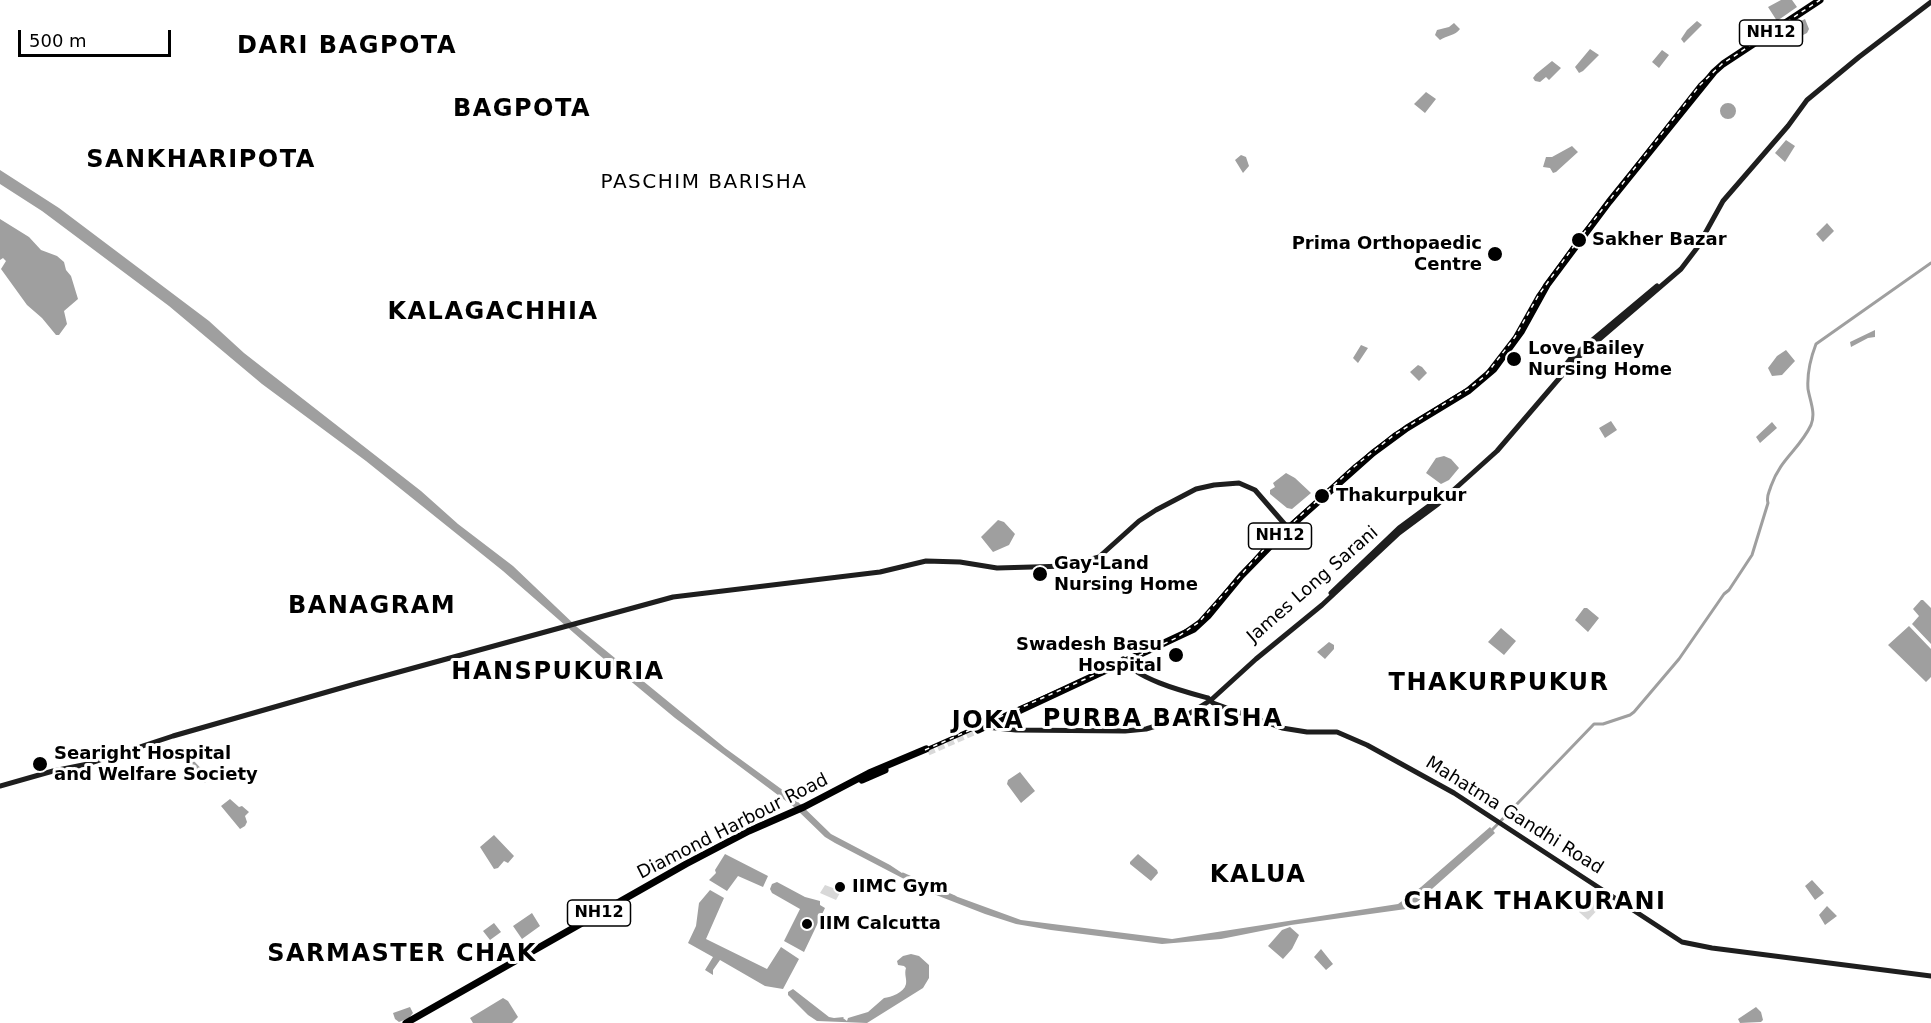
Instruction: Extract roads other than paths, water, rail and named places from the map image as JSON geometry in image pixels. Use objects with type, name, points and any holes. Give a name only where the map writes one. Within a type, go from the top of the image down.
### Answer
[{"type":"highway","name":"NH12","points":[[981,727],[1180,633],[1205,615],[1238,575],[1368,452],[1466,389],[1488,371],[1518,330],[1538,293],[1714,72],[1738,53],[1818,0]]},
{"type":"highway","name":"Diamond Harbour Road","points":[[406,1023],[686,864],[747,832],[804,807],[893,762],[927,750]]},
{"type":"main road","name":"James Long Sarani","points":[[997,720],[1000,726],[1144,727],[1186,714],[1209,699],[1255,655],[1307,615],[1399,528],[1452,489],[1478,466],[1523,420],[1571,358],[1631,310],[1686,259],[1719,202],[1753,165],[1814,90],[1930,1]]},
{"type":"main road","points":[[0,786],[88,764],[189,731],[673,597],[880,572],[926,561],[960,562],[997,568],[1067,566],[1101,555],[1136,524],[1156,510],[1196,489],[1239,483],[1255,490],[1287,527]]},
{"type":"main road","name":"Mahatma Gandhi Road","points":[[1124,661],[1133,670],[1150,678],[1282,728],[1307,732],[1337,732],[1406,766],[1500,823],[1682,942],[1712,948],[1931,976]]},
{"type":"main road","points":[[981,727],[1117,731],[1146,729],[1186,716],[1209,699]]},
{"type":"waterway","points":[[1491,831],[1594,724],[1603,724],[1634,712],[1679,659],[1752,555],[1775,476],[1811,425],[1813,412],[1808,378],[1816,344],[1931,263]]},
{"type":"waterway","points":[[903,874],[955,897]]},
{"type":"tunnel","points":[[928,752],[978,730]]},
{"type":"railway","points":[[925,750],[1151,650],[1176,638],[1199,622],[1265,548],[1355,466],[1394,435],[1470,388],[1485,376],[1515,337],[1538,296],[1579,239],[1700,85],[1722,64],[1820,0]]},
{"type":"place","name":"Sakher Bazar","points":[[1579,240]]},
{"type":"place","name":"Prima Orthopaedic Centre","points":[[1495,254]]},
{"type":"place","name":"Love Bailey Nursing Home","points":[[1514,359]]},
{"type":"place","name":"Thakurpukur","points":[[1322,496]]},
{"type":"place","name":"Gay-Land Nursing Home","points":[[1040,574]]},
{"type":"place","name":"Swadesh Basu Hospital","points":[[1176,655]]},
{"type":"place","name":"Searight Hospital and Welfare Society","points":[[40,764]]},
{"type":"place","name":"IIMC Gym","points":[[840,887]]},
{"type":"place","name":"IIM Calcutta","points":[[807,924]]},
{"type":"district","name":"DARI BAGPOTA","points":[[347,47]]},
{"type":"district","name":"BAGPOTA","points":[[522,110]]},
{"type":"district","name":"SANKHARIPOTA","points":[[201,161]]},
{"type":"district","name":"PASCHIM BARISHA","points":[[704,183]]},
{"type":"district","name":"KALAGACHHIA","points":[[493,313]]},
{"type":"district","name":"BANAGRAM","points":[[372,607]]},
{"type":"district","name":"HANSPUKURIA","points":[[558,673]]},
{"type":"district","name":"THAKURPUKUR","points":[[1499,684]]},
{"type":"district","name":"PURBA BARISHA","points":[[1163,720]]},
{"type":"district","name":"JOKA","points":[[988,722]]},
{"type":"district","name":"KALUA","points":[[1258,876]]},
{"type":"district","name":"CHAK THAKURANI","points":[[1535,903]]},
{"type":"district","name":"SARMASTER CHAK","points":[[402,955]]}]
